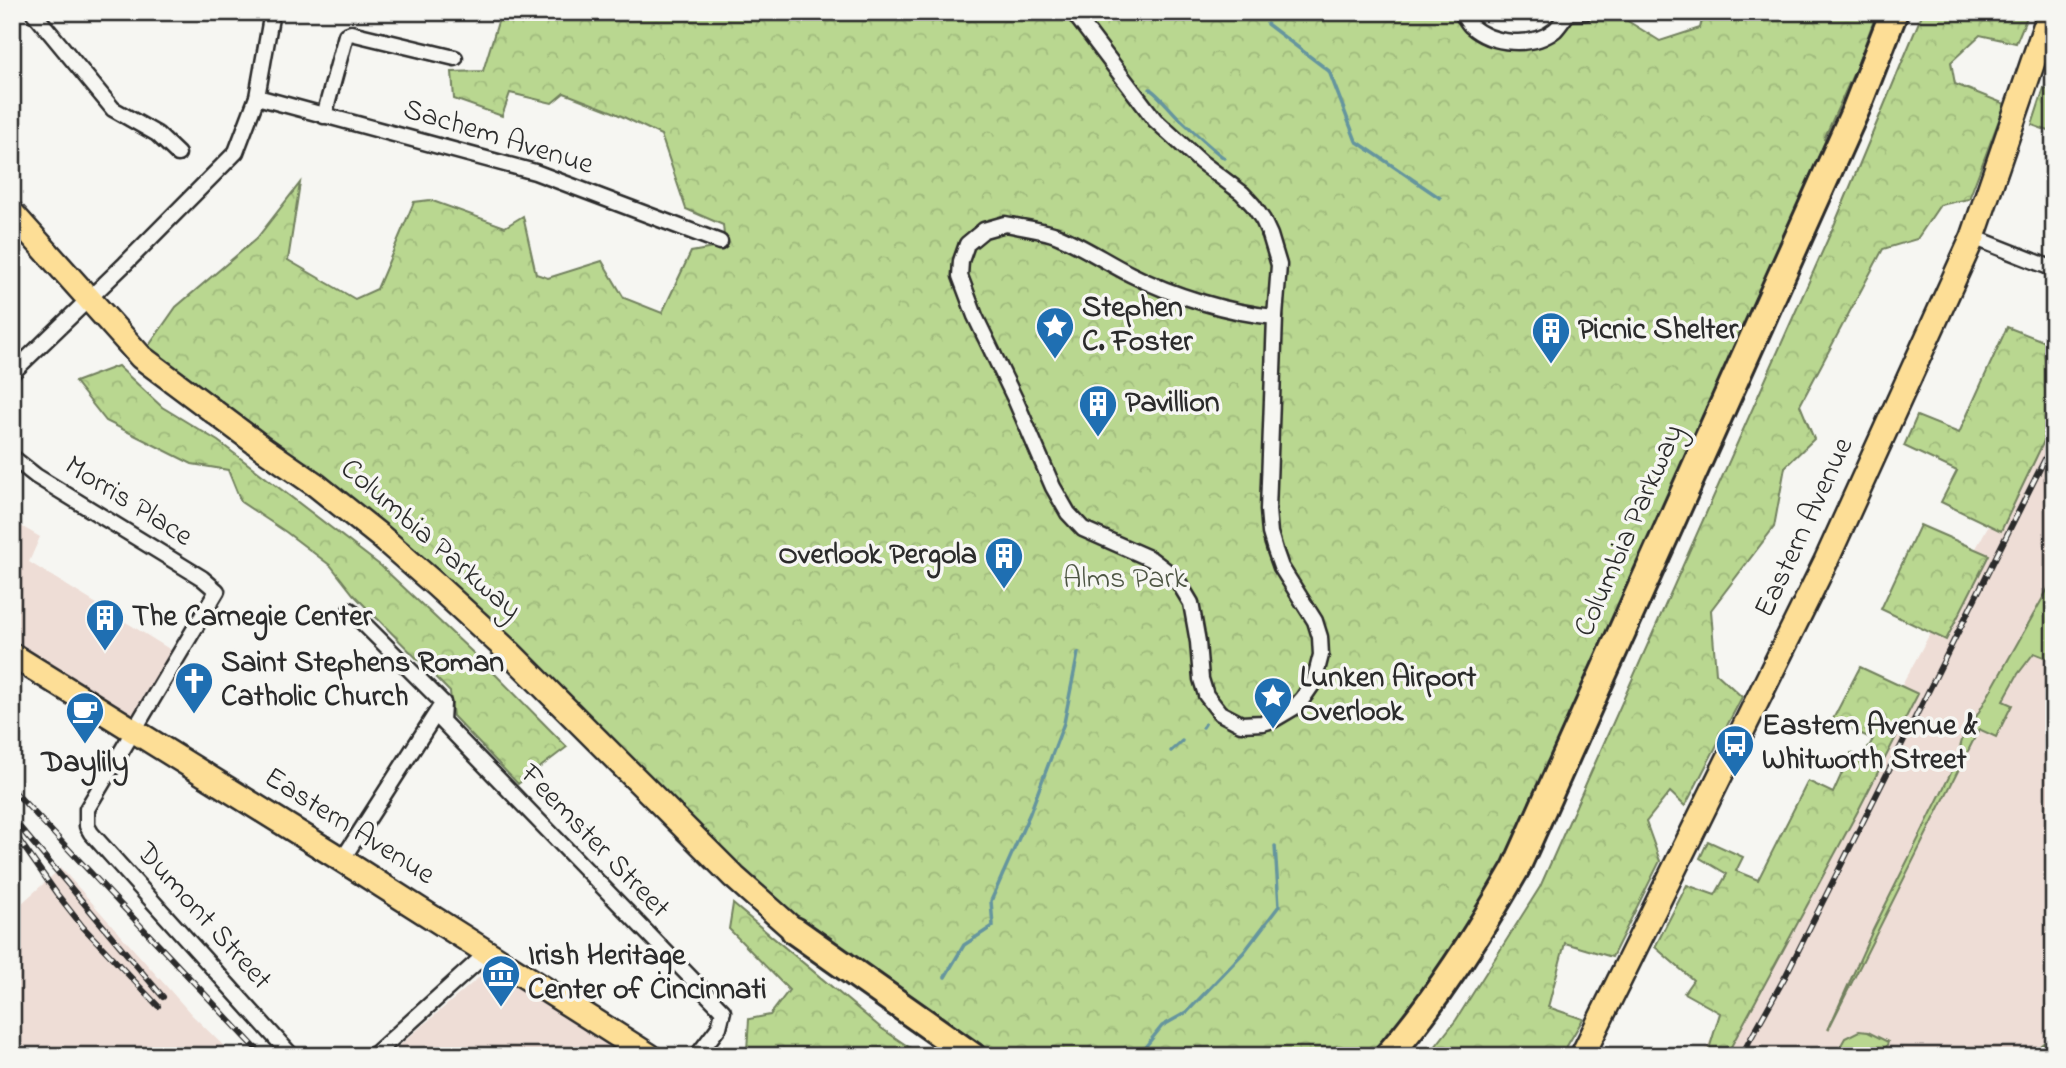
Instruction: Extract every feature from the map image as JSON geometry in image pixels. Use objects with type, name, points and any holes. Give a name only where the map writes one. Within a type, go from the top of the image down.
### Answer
[{"type":"highway","name":"Columbia Parkway","points":[[1388,1056],[1445,984],[1516,868],[1856,109],[1894,12]]},
{"type":"highway","name":"Columbia Parkway","points":[[1412,1056],[1433,1031],[1489,947],[1531,873],[1812,248],[1911,12]]},
{"type":"highway","name":"Columbia Parkway","points":[[795,931],[839,977],[898,1025],[942,1056]]},
{"type":"highway","name":"Columbia Parkway","points":[[795,931],[972,1056]]},
{"type":"main road","name":"Eastern Avenue","points":[[1582,1056],[1826,561],[1973,237],[2050,12]]},
{"type":"main road","name":"Columbia Parkway","points":[[12,212],[141,357],[316,485],[437,586],[509,652],[734,877],[795,931]]},
{"type":"main road","name":"Eastern Avenue","points":[[12,655],[650,1056]]},
{"type":"street","points":[[33,12],[113,109],[157,134],[178,154]]},
{"type":"street","points":[[12,373],[236,152],[257,97],[272,12]]},
{"type":"street","points":[[1073,12],[1155,120],[1254,205],[1270,235],[1279,265],[1268,510],[1270,533],[1281,567],[1315,621],[1321,654],[1314,682],[1295,706],[1273,720],[1241,724],[1220,713],[1206,695],[1201,679],[1191,603],[1176,578],[1151,559],[1083,529],[1061,502],[963,286],[960,276],[961,261],[967,244],[975,236],[994,226],[1005,225],[1051,233],[1176,295],[1275,317]]},
{"type":"street","points":[[1461,12],[1471,26],[1494,39],[1513,43],[1530,41],[1553,31],[1571,12],[1585,12]]},
{"type":"street","points":[[324,116],[346,35],[351,33],[455,58]]},
{"type":"street","name":"Sachem Avenue","points":[[257,97],[535,172],[720,242]]},
{"type":"street","points":[[1973,237],[2054,269]]},
{"type":"street","name":"Morris Place","points":[[12,457],[36,476],[190,571],[217,591],[134,730]]},
{"type":"street","points":[[342,860],[443,703],[350,610]]},
{"type":"street","name":"Feemster Street","points":[[443,703],[442,721],[723,1011],[719,1027],[697,1056]]},
{"type":"street","name":"Dumont Street","points":[[134,730],[87,809],[87,826],[292,1056]]},
{"type":"street","points":[[373,1056],[488,952]]},
{"type":"shaded area","points":[[2054,404],[2054,1056],[1702,1056],[1873,739]]},
{"type":"shaded area","points":[[21,526],[40,537],[29,562],[179,655],[134,730],[12,655],[12,531],[16,533]]},
{"type":"shaded area","points":[[61,868],[192,1015],[234,1056],[12,1056],[12,912]]},
{"type":"shaded area","points":[[491,967],[628,1056],[387,1056]]},
{"type":"green space","name":"Alms Park","points":[[501,12],[1461,12],[1471,26],[1530,41],[1569,12],[1613,12],[1660,41],[1700,28],[1704,12],[1877,12],[1856,68],[1824,139],[1838,147],[1516,868],[1388,1056],[972,1056],[828,953],[509,652],[141,357],[176,307],[257,238],[300,183],[288,260],[355,299],[377,289],[414,202],[430,200],[505,227],[523,216],[536,274],[548,278],[602,261],[624,298],[662,313],[691,252],[725,246],[723,225],[686,209],[661,135],[613,112],[564,93],[552,103],[510,93],[502,116],[454,99],[452,72],[483,71]]},
{"type":"green space","points":[[1923,12],[2029,12],[2016,43],[1980,35],[1951,62],[1955,84],[2005,104],[1969,199],[1940,205],[1917,239],[1883,249],[1800,405],[1814,439],[1785,467],[1774,527],[1711,610],[1716,673],[1742,697],[1685,806],[1670,792],[1646,822],[1660,861],[1612,957],[1565,943],[1548,1007],[1583,1019],[1561,1056],[1428,1056],[1456,1020],[1540,887],[1835,223]]},
{"type":"green space","points":[[2044,88],[2054,91],[2054,133],[2032,125]]},
{"type":"green space","points":[[2007,327],[2051,344],[2054,339],[2054,420],[2001,531],[1941,502],[1957,471],[1904,446],[1917,416],[1959,433]]},
{"type":"green space","points":[[118,366],[162,407],[218,441],[381,566],[487,666],[567,747],[518,784],[453,716],[450,692],[353,594],[331,566],[241,502],[228,470],[192,464],[106,421],[75,382]]},
{"type":"green space","points":[[1920,525],[1989,555],[1946,640],[1881,609]]},
{"type":"green space","points":[[2054,578],[2054,661],[2034,653],[2003,701],[2012,705],[1996,737],[1979,729],[1828,1030],[1873,930],[1956,763],[1966,725],[1971,726]]},
{"type":"green space","points":[[1860,667],[1918,694],[1726,1056],[1707,1056],[1720,1013],[1684,993],[1693,980],[1655,947],[1687,885],[1715,895],[1727,874],[1700,858],[1708,841],[1743,857],[1736,871],[1758,880],[1808,781],[1833,793],[1851,753],[1863,758],[1873,739],[1832,721]]},
{"type":"green space","points":[[733,904],[881,1028],[922,1056],[758,1056],[747,1050],[749,1019],[770,1015],[789,990],[729,929]]},
{"type":"green space","points":[[2054,1019],[2054,1056],[2035,1056],[2046,1041]]},
{"type":"green space","points":[[1859,1031],[1868,1032],[1888,1042],[1886,1048],[1893,1056],[1835,1056],[1845,1038]]},
{"type":"waterway","points":[[1267,24],[1329,71],[1356,141],[1440,198]]},
{"type":"waterway","points":[[1150,89],[1224,158]]},
{"type":"waterway","points":[[945,977],[964,945],[993,926],[991,901],[1030,813],[1064,723],[1078,653]]},
{"type":"waterway","points":[[1171,751],[1182,741]]},
{"type":"waterway","points":[[1138,1056],[1162,1026],[1187,1012],[1244,952],[1279,906],[1275,846]]},
{"type":"railway","points":[[1741,1056],[1785,977],[2054,441]]},
{"type":"railway","points":[[12,789],[263,1056]]},
{"type":"railway","points":[[12,818],[163,997]]},
{"type":"railway","points":[[19,840],[83,927],[158,1006]]},
{"type":"place","name":"Stephen C. Foster","points":[[1055,360]]},
{"type":"place","name":"Picnic Shelter","points":[[1551,365]]},
{"type":"place","name":"Pavillion","points":[[1098,438]]},
{"type":"place","name":"Overlook Pergola","points":[[1004,590]]},
{"type":"place","name":"The Carnegie Center","points":[[105,652]]},
{"type":"place","name":"Saint Stephens Roman Catholic Church","points":[[194,715]]},
{"type":"place","name":"Lunken Airport Overlook","points":[[1273,730]]},
{"type":"place","name":"Daylily","points":[[85,745]]},
{"type":"place","name":"Eastern Avenue & Whitworth Street","points":[[1735,778]]},
{"type":"place","name":"Irish Heritage Center of Cincinnati","points":[[501,1008]]}]
